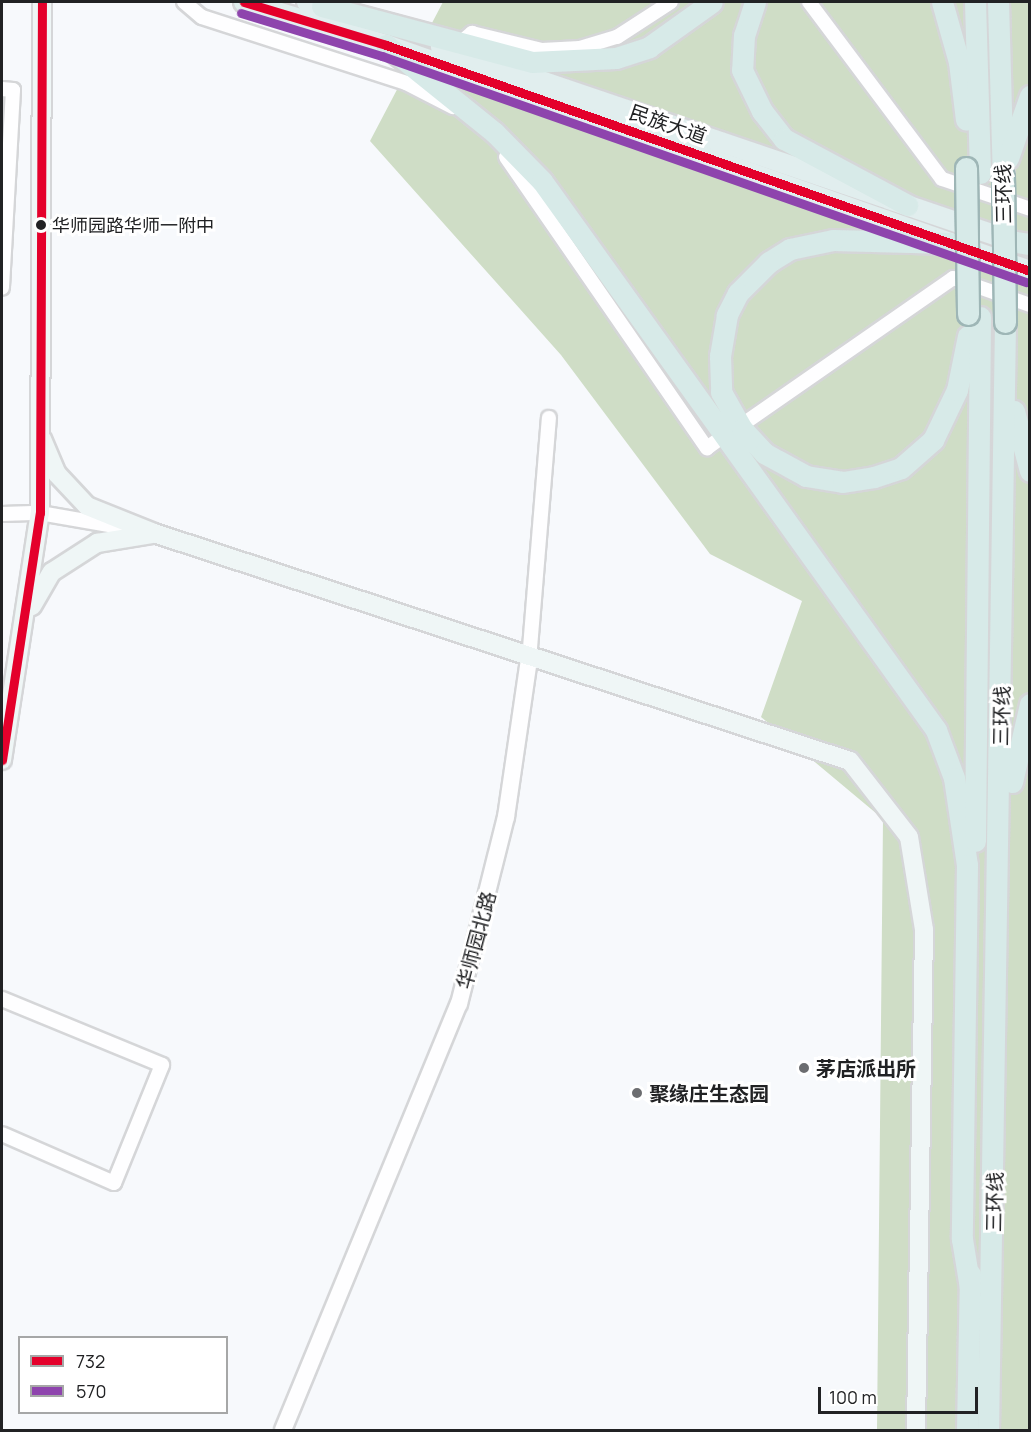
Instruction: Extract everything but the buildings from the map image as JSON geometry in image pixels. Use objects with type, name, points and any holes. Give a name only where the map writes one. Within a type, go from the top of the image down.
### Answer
[{"type":"highway","points":[[314,4],[532,62],[616,58],[649,47],[712,2]]},
{"type":"highway","points":[[755,2],[744,35],[742,70],[762,111],[784,139],[907,206]]},
{"type":"highway","points":[[942,2],[959,62],[973,170]]},
{"type":"highway","points":[[963,2],[966,120]]},
{"type":"highway","name":"三环线","points":[[967,1431],[970,1288],[975,2]]},
{"type":"highway","name":"三环线","points":[[988,1431],[998,1049],[1005,322],[998,2]]},
{"type":"highway","points":[[386,45],[495,133],[542,181],[903,682],[936,730],[954,778],[967,866]]},
{"type":"highway","points":[[1003,176],[1029,96]]},
{"type":"highway","points":[[950,243],[833,240],[790,249],[770,262],[738,293],[727,315],[720,356],[721,392],[742,429],[772,458],[806,476],[843,482],[874,477],[901,468],[933,440],[957,390],[974,315]]},
{"type":"highway","points":[[1005,322],[1016,430],[1029,471]]},
{"type":"highway","points":[[968,336],[967,866],[962,1239],[970,1288]]},
{"type":"highway","points":[[998,1049],[1013,766],[1029,704]]},
{"type":"main road","points":[[2,760],[28,613],[40,513],[42,2]]},
{"type":"main road","name":"民族大道","points":[[244,2],[386,45],[1029,271]]},
{"type":"main road","name":"民族大道","points":[[314,4],[1023,244]]},
{"type":"main road","points":[[42,439],[57,474],[87,506],[154,533],[529,660],[850,761],[909,837],[924,930],[915,1431]]},
{"type":"main road","points":[[28,613],[52,572],[97,543],[154,533]]},
{"type":"street","points":[[184,2],[202,17],[406,83],[454,108],[514,166],[707,448],[718,440]]},
{"type":"street","points":[[460,43],[472,33],[542,50],[580,48],[616,37],[671,2]]},
{"type":"street","points":[[809,2],[942,179],[1029,209]]},
{"type":"street","points":[[2,89],[13,90],[2,288]]},
{"type":"street","points":[[746,422],[953,278],[1029,305]]},
{"type":"street","name":"华师园北路","points":[[283,1431],[459,1004],[506,817],[529,660],[549,418]]},
{"type":"street","points":[[2,514],[40,513],[154,533]]},
{"type":"street","points":[[2,999],[162,1065],[114,1183],[2,1134]]},
{"type":"green space","points":[[443,2],[1029,2],[1029,1430],[877,1430],[883,819],[761,717],[802,601],[710,554],[561,355],[370,141]]},
{"type":"transit line","name":"732","points":[[2,760],[40,513],[42,2]]},
{"type":"transit line","name":"732","points":[[244,2],[386,45],[1030,271]]},
{"type":"transit line","name":"570","points":[[241,13],[382,56],[1026,282]]},
{"type":"place","name":"华师园路华师一附中","points":[[41,225]]},
{"type":"place","name":"茅店派出所","points":[[804,1068]]},
{"type":"place","name":"聚缘庄生态园","points":[[637,1093]]}]
